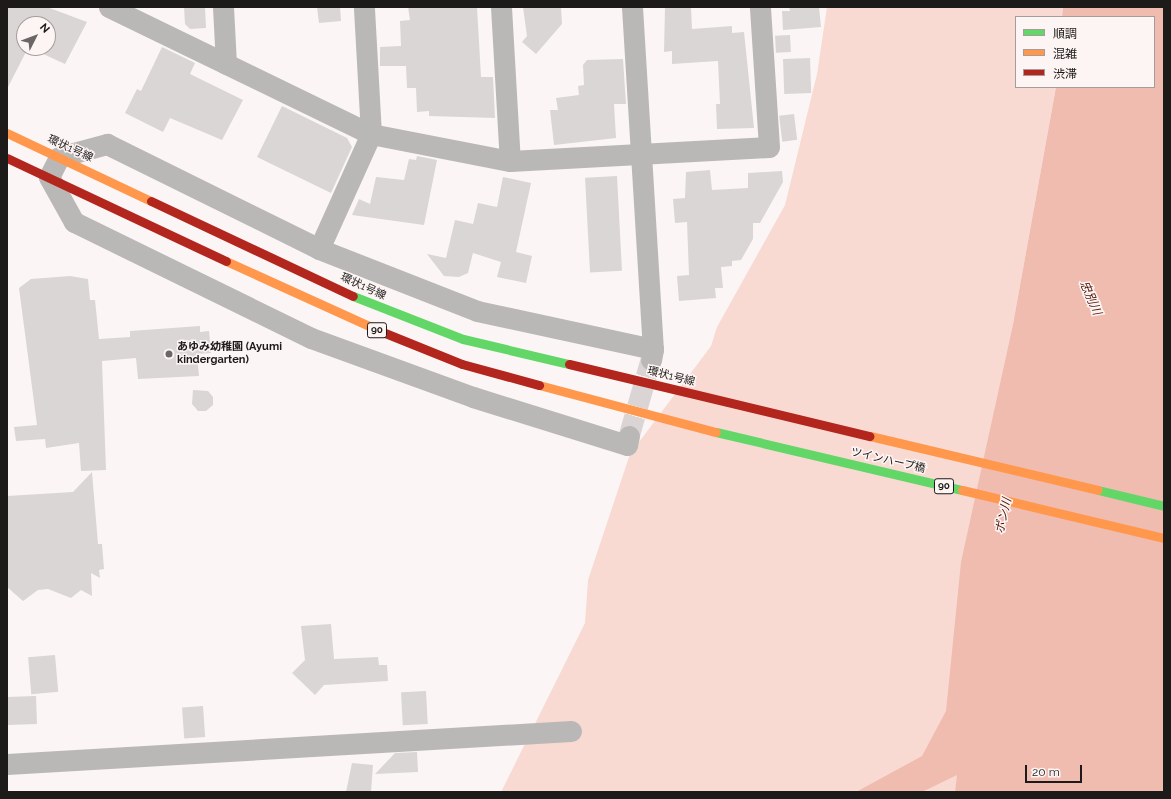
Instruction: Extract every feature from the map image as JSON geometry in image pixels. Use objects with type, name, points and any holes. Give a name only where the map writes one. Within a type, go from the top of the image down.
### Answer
[{"type":"main road","name":"環状1号線","points":[[7,133],[406,319],[463,339],[731,404]]},
{"type":"main road","name":"90","points":[[7,158],[49,178]]},
{"type":"main road","name":"ツインハープ橋","points":[[49,178],[343,316],[462,364],[723,434],[1164,538]]},
{"type":"main road","name":"ツインハープ橋","points":[[731,404],[1164,506]]},
{"type":"street","points":[[109,7],[371,134],[510,161],[640,157],[769,147],[760,7]]},
{"type":"street","points":[[223,7],[226,64]]},
{"type":"street","points":[[320,249],[371,134],[364,7]]},
{"type":"street","points":[[501,7],[510,161]]},
{"type":"street","points":[[629,436],[627,445],[473,397],[312,338],[74,222],[49,178],[59,157],[107,144],[320,249],[478,311],[652,355],[632,7]]},
{"type":"street","points":[[7,764],[571,731]]},
{"type":"shaded area","points":[[827,7],[1063,7],[1062,16],[1015,16],[1015,88],[1056,88],[1013,324],[980,478],[1030,792],[501,792],[585,623],[588,580],[630,454],[711,346],[717,327],[785,205],[817,74]]},
{"type":"water","points":[[1063,7],[1164,7],[1164,792],[955,792],[957,775],[922,792],[856,792],[922,756],[946,711],[961,562],[1013,324],[1056,88],[1155,88],[1155,16],[1062,16]]},
{"type":"building","points":[[7,7],[47,7],[87,22],[65,64],[48,56],[56,56],[56,16],[16,16],[16,56],[24,56],[7,89]]},
{"type":"building","points":[[184,7],[205,7],[206,28],[190,29],[185,24]]},
{"type":"building","points":[[317,7],[340,7],[341,21],[319,23]]},
{"type":"building","points":[[408,7],[477,7],[481,77],[493,77],[495,118],[429,116],[429,111],[417,112],[416,88],[407,88],[406,66],[380,66],[380,47],[401,46],[400,21],[410,20]]},
{"type":"building","points":[[523,7],[561,7],[562,24],[536,54],[522,42],[527,36]]},
{"type":"building","points":[[665,7],[691,7],[692,29],[732,26],[732,33],[744,32],[754,128],[717,129],[716,104],[720,104],[718,61],[672,64],[672,51],[664,52]]},
{"type":"building","points":[[789,7],[819,7],[821,27],[783,30],[782,11],[790,11]]},
{"type":"building","points":[[790,35],[791,52],[776,53],[775,36]]},
{"type":"building","points":[[162,47],[195,63],[190,74],[243,100],[222,140],[170,118],[163,132],[125,113],[137,89],[141,91]]},
{"type":"building","points":[[810,58],[811,93],[784,94],[783,59]]},
{"type":"building","points":[[623,59],[626,104],[614,104],[616,138],[554,145],[550,110],[558,110],[556,98],[579,95],[578,86],[584,85],[583,65],[587,60]]},
{"type":"building","points":[[282,106],[347,138],[352,147],[331,193],[257,157]]},
{"type":"building","points":[[794,114],[797,140],[782,142],[779,116]]},
{"type":"building","points":[[417,156],[437,160],[424,225],[352,215],[359,199],[370,204],[376,177],[404,180],[409,159],[416,160]]},
{"type":"building","points":[[710,170],[712,190],[748,188],[748,173],[782,171],[783,182],[760,223],[753,223],[753,239],[741,260],[732,261],[732,266],[721,267],[723,288],[715,288],[716,298],[679,301],[677,276],[689,275],[687,222],[675,223],[673,199],[685,198],[686,172]]},
{"type":"building","points":[[617,176],[622,271],[590,273],[585,178]]},
{"type":"building","points":[[503,177],[531,183],[516,252],[532,256],[526,283],[497,277],[501,262],[473,253],[468,273],[459,277],[444,276],[427,254],[446,258],[455,220],[473,224],[478,203],[497,207]]},
{"type":"building","points":[[70,276],[88,279],[90,300],[95,300],[99,339],[130,337],[130,331],[200,326],[200,332],[209,331],[211,353],[197,354],[199,376],[138,379],[136,358],[102,361],[106,470],[81,471],[79,443],[46,448],[45,439],[16,441],[14,427],[37,425],[19,288],[31,279]]},
{"type":"building","points":[[193,390],[208,391],[213,397],[213,405],[206,411],[198,411],[192,404]]},
{"type":"building","points":[[92,472],[98,544],[102,544],[104,569],[99,570],[100,578],[91,573],[92,596],[81,590],[71,598],[48,589],[38,590],[23,601],[7,587],[7,496],[73,492]]},
{"type":"building","points":[[331,624],[334,659],[378,657],[379,665],[387,665],[388,681],[324,685],[315,695],[292,673],[305,660],[301,626]]},
{"type":"building","points":[[55,655],[58,692],[31,694],[28,657]]},
{"type":"building","points":[[426,691],[428,724],[403,725],[401,692]]},
{"type":"building","points":[[36,696],[37,724],[8,725],[7,697]]},
{"type":"building","points":[[203,706],[205,737],[184,738],[182,707]]},
{"type":"building","points":[[417,752],[418,772],[375,774],[395,753]]},
{"type":"building","points":[[352,763],[373,765],[371,792],[346,792]]},
{"type":"tunnel","points":[[629,436],[651,360]]},
{"type":"traffic: fast","points":[[353,296],[463,339],[569,364]]},
{"type":"traffic: fast","points":[[716,432],[962,490]]},
{"type":"traffic: fast","points":[[1098,490],[1164,506]]},
{"type":"traffic: slow","points":[[7,133],[151,201]]},
{"type":"traffic: slow","points":[[226,261],[380,331]]},
{"type":"traffic: slow","points":[[539,385],[716,432]]},
{"type":"traffic: slow","points":[[870,436],[1098,490]]},
{"type":"traffic: slow","points":[[962,490],[1164,538]]},
{"type":"traffic: jam","points":[[7,158],[226,261]]},
{"type":"traffic: jam","points":[[151,201],[353,296]]},
{"type":"traffic: jam","points":[[380,331],[462,364],[539,385]]},
{"type":"traffic: jam","points":[[569,364],[870,436]]},
{"type":"place","name":"あゆみ幼稚園 (Ayumi kindergarten)","points":[[169,354]]},
{"type":"water label","name":"忠別川","points":[[1090,298]]},
{"type":"water label","name":"ポン川","points":[[1004,516]]}]
